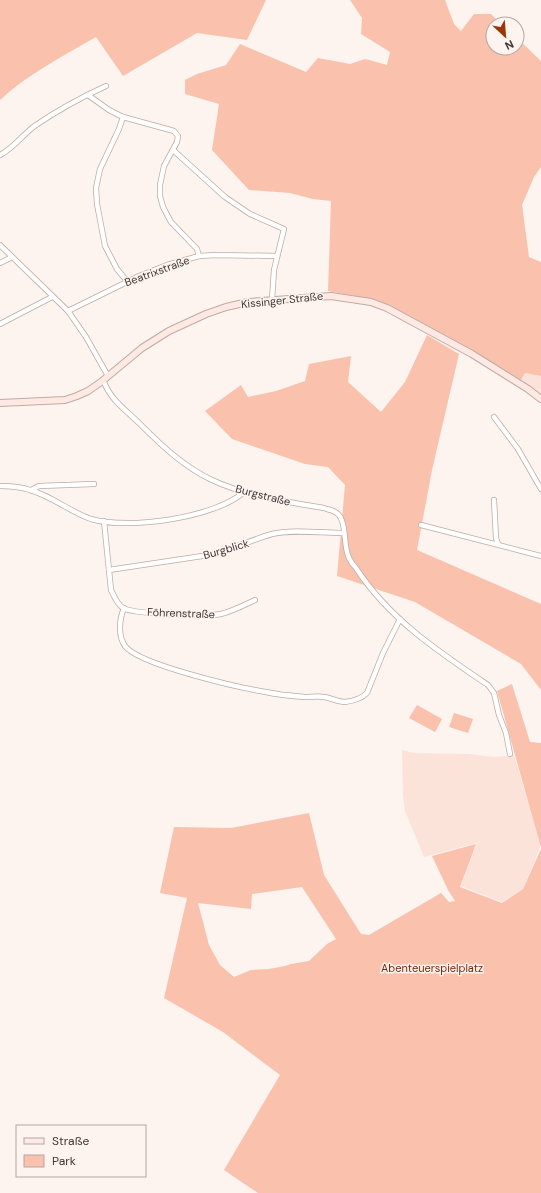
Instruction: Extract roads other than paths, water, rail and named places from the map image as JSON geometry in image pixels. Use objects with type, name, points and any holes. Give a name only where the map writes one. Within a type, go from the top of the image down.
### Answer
[{"type":"street","points":[[0,155],[7,151],[35,126],[106,86]]},
{"type":"street","points":[[88,95],[109,110],[123,117],[174,131],[178,136],[177,142],[164,166],[160,185],[160,196],[163,207],[171,222],[197,249],[199,256]]},
{"type":"street","points":[[123,117],[100,169],[96,188],[97,204],[105,246],[117,269],[127,281]]},
{"type":"street","points":[[173,150],[225,197],[260,220],[284,229],[276,256],[272,300]]},
{"type":"street","name":"Burgstraße","points":[[0,245],[68,311],[86,336],[105,378],[107,391],[117,404],[127,411],[173,455],[212,480],[244,492],[333,511],[341,517],[348,557],[367,587],[414,632],[488,685],[494,693],[499,715],[506,733],[510,754]]},
{"type":"street","name":"Beatrixstraße","points":[[68,311],[127,281],[167,265],[199,256],[276,256]]},
{"type":"street","points":[[0,263],[12,257]]},
{"type":"street","name":"Kissinger Straße","points":[[0,403],[65,400],[77,396],[88,391],[142,348],[195,319],[226,307],[248,302],[331,296],[371,302],[387,308],[472,354],[528,389],[541,399]]},
{"type":"street","points":[[0,324],[52,297]]},
{"type":"street","points":[[494,417],[518,449],[541,487]]},
{"type":"street","points":[[31,490],[39,486],[94,484]]},
{"type":"street","points":[[0,486],[31,490],[91,519],[138,522],[180,518],[199,513],[233,500],[244,492]]},
{"type":"street","points":[[494,500],[496,538],[498,544]]},
{"type":"street","points":[[104,521],[111,590],[116,600],[124,608],[121,614],[121,638],[126,647],[150,661],[201,677],[266,692],[304,697],[325,697],[340,702],[346,702],[362,697],[367,693],[383,653],[400,619]]},
{"type":"street","points":[[421,525],[541,556]]},
{"type":"street","name":"Burgblick","points":[[109,570],[225,552],[272,534],[305,532],[344,533]]},
{"type":"street","name":"Föhrenstraße","points":[[124,608],[141,612],[182,615],[220,614],[255,600]]},
{"type":"park label","name":"Abenteuerspielplatz","points":[[432,968]]}]
